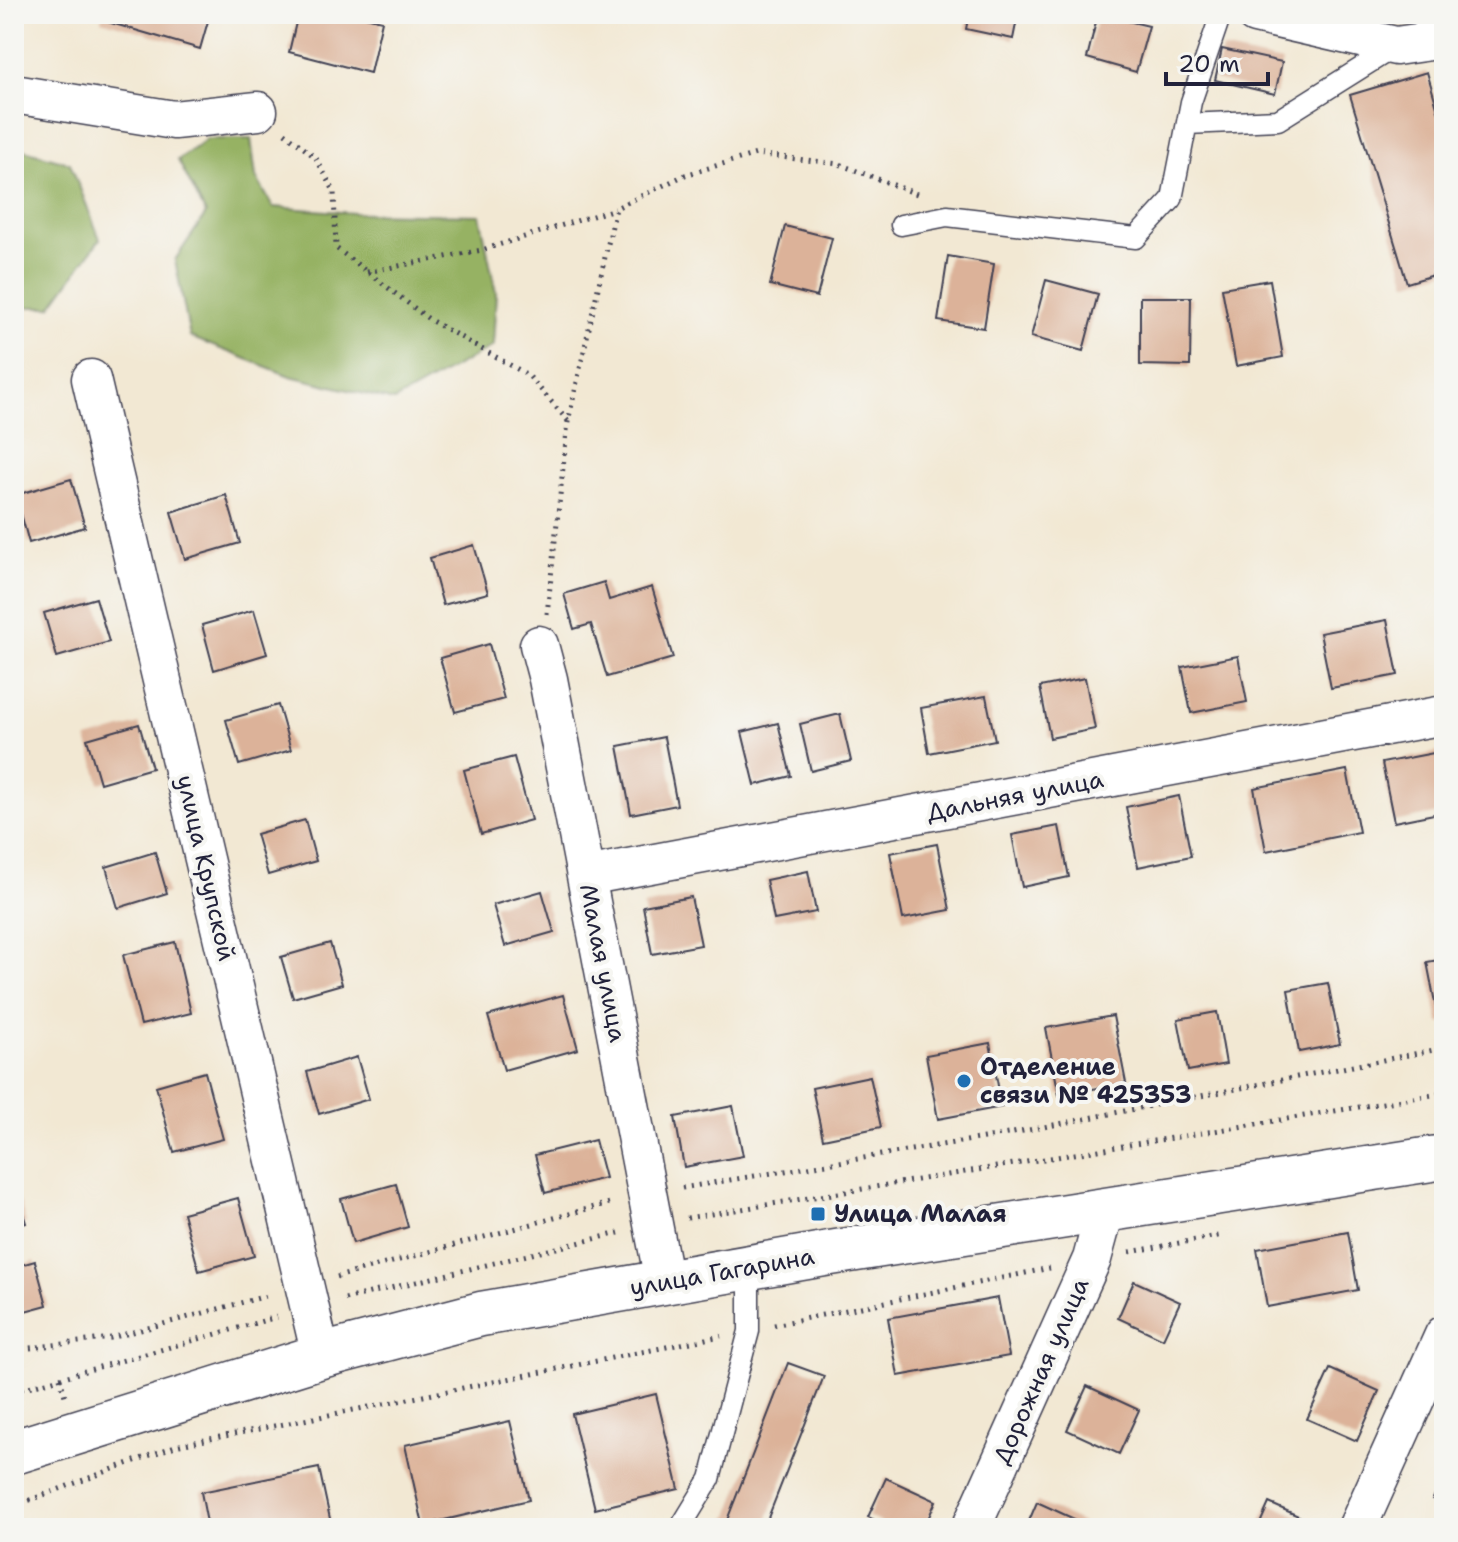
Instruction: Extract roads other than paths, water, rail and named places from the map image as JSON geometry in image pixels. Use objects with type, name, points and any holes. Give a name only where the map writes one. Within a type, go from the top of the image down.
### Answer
[{"type":"main road","name":"улица Гагарина","points":[[14,1452],[321,1356],[481,1314],[749,1267],[1444,1157]]},
{"type":"street","points":[[1255,14],[1396,46],[1444,39]]},
{"type":"street","points":[[14,94],[174,120],[258,111]]},
{"type":"street","name":"улица Крупской","points":[[91,379],[321,1356]]},
{"type":"street","name":"Малая улица","points":[[543,662],[664,1281]]},
{"type":"street","name":"Дальняя улица","points":[[586,876],[1444,715]]},
{"type":"street","name":"Дорожная улица","points":[[971,1528],[1092,1259],[1105,1211]]},
{"type":"street","points":[[1357,1528],[1444,1335]]},
{"type":"lane","points":[[901,225],[947,216],[1136,238],[1172,199],[1191,102],[1221,14]]},
{"type":"lane","points":[[1187,124],[1278,120],[1396,46]]},
{"type":"lane","points":[[680,1528],[710,1479],[749,1331],[749,1267]]},
{"type":"place","name":"Отделение связи № 425353","points":[[964,1081]]},
{"type":"place","name":"Улица Малая","points":[[818,1214]]}]
